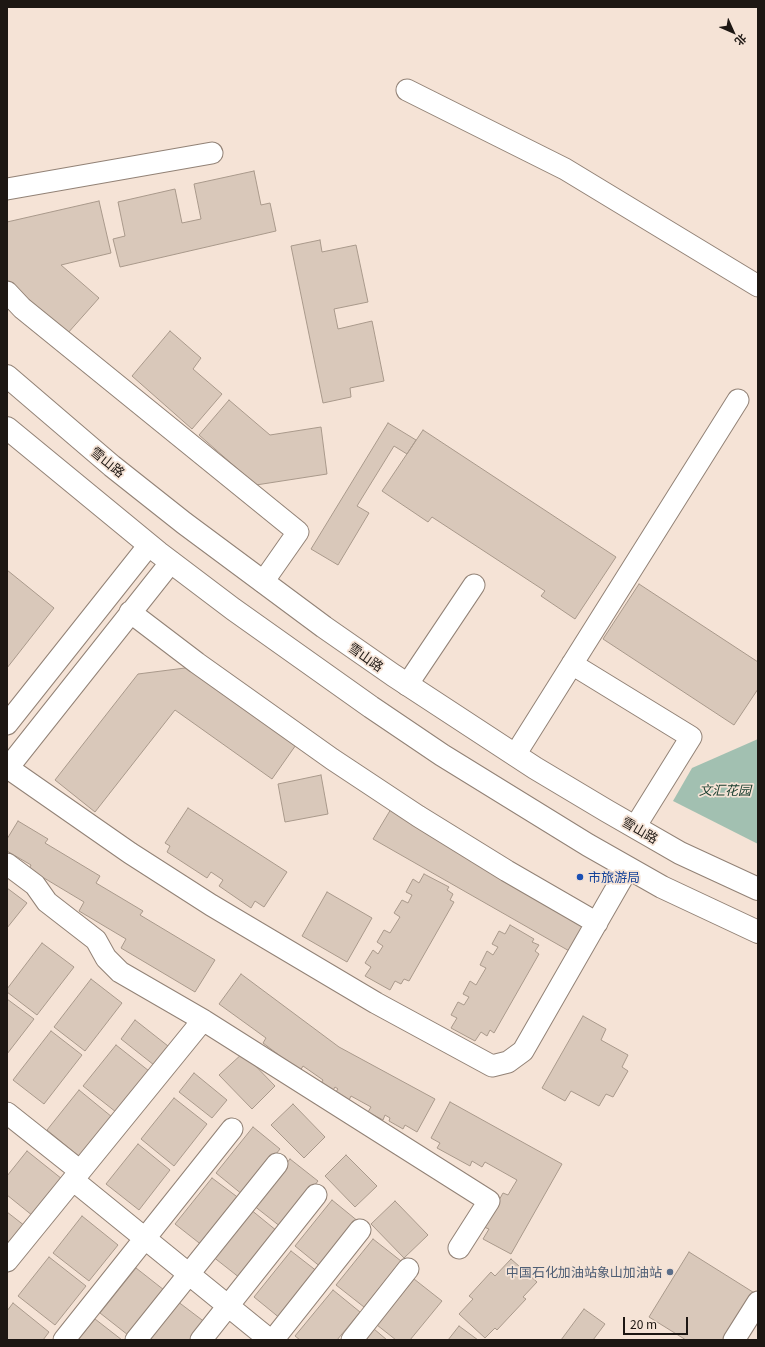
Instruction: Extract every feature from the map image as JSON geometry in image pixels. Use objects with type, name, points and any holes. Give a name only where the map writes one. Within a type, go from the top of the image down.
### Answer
[{"type":"main road","name":"雪山路","points":[[7,376],[112,466],[262,582],[407,685],[515,755],[680,853],[758,889]]},
{"type":"main road","points":[[7,428],[170,562],[371,708],[515,801],[628,868],[662,887],[758,932]]},
{"type":"street","points":[[407,90],[565,169],[758,286]]},
{"type":"street","points":[[7,189],[212,153]]},
{"type":"street","points":[[7,292],[22,308],[298,532],[262,582]]},
{"type":"street","points":[[515,755],[738,400]]},
{"type":"street","points":[[7,724],[149,545]]},
{"type":"street","points":[[170,562],[7,768],[130,853],[218,910],[369,999],[492,1066],[508,1062],[523,1051],[628,868]]},
{"type":"street","points":[[407,685],[474,585]]},
{"type":"street","points":[[130,612],[196,663],[332,759],[418,816],[597,923]]},
{"type":"street","points":[[572,664],[691,737],[636,827]]},
{"type":"street","points":[[7,864],[35,885],[47,902],[96,940],[100,949],[112,966],[203,1020],[489,1201],[459,1248]]},
{"type":"street","points":[[7,1262],[203,1020]]},
{"type":"street","points":[[7,1113],[145,1238],[270,1340]]},
{"type":"street","points":[[64,1340],[232,1129]]},
{"type":"street","points":[[136,1340],[277,1164]]},
{"type":"street","points":[[201,1340],[316,1195]]},
{"type":"street","points":[[273,1340],[360,1230]]},
{"type":"street","points":[[352,1340],[408,1269]]},
{"type":"street","points":[[734,1340],[758,1302]]},
{"type":"green space","name":"文汇花园","points":[[758,739],[758,844],[673,801],[692,768]]},
{"type":"building","points":[[254,171],[261,205],[270,203],[276,231],[120,267],[113,239],[125,236],[118,202],[175,189],[182,223],[201,219],[194,184]]},
{"type":"building","points":[[99,201],[111,253],[61,265],[99,298],[67,334],[7,280],[7,222]]},
{"type":"building","points":[[320,240],[322,252],[356,245],[368,302],[334,309],[338,329],[372,321],[384,381],[350,388],[351,397],[323,403],[291,246]]},
{"type":"building","points":[[170,331],[201,358],[193,369],[222,394],[192,429],[132,376]]},
{"type":"building","points":[[229,400],[270,435],[321,427],[327,474],[256,485],[199,435]]},
{"type":"building","points":[[388,423],[416,440],[407,454],[394,446],[357,506],[369,513],[338,565],[311,549]]},
{"type":"building","points":[[423,430],[616,557],[575,619],[541,596],[545,591],[432,517],[428,522],[382,491]]},
{"type":"building","points":[[7,570],[54,608],[7,668]]},
{"type":"building","points":[[639,584],[758,662],[758,689],[734,725],[603,639]]},
{"type":"building","points":[[193,667],[298,742],[272,779],[175,710],[95,812],[55,780],[138,674]]},
{"type":"building","points":[[321,775],[328,814],[285,822],[278,784]]},
{"type":"building","points":[[188,808],[287,872],[264,907],[255,901],[251,908],[219,886],[223,880],[211,872],[207,878],[167,852],[170,846],[165,843]]},
{"type":"building","points":[[391,809],[588,922],[571,952],[373,839]]},
{"type":"building","points":[[18,821],[48,839],[45,843],[100,876],[96,883],[143,911],[140,915],[215,960],[195,992],[121,948],[126,939],[79,911],[84,902],[29,869],[31,865],[7,851],[7,839]]},
{"type":"building","points":[[424,874],[449,887],[447,890],[453,894],[450,900],[454,902],[409,981],[404,979],[401,984],[395,981],[390,990],[365,976],[371,967],[365,963],[373,950],[378,954],[383,946],[377,942],[384,930],[390,933],[400,917],[394,913],[402,900],[408,903],[412,895],[406,892],[413,879],[419,883]]},
{"type":"building","points":[[7,888],[27,903],[7,928]]},
{"type":"building","points":[[327,892],[372,918],[347,962],[302,936]]},
{"type":"building","points":[[510,925],[534,939],[532,942],[539,945],[535,951],[539,954],[494,1033],[490,1030],[487,1036],[481,1032],[475,1041],[451,1028],[457,1018],[451,1015],[458,1002],[464,1005],[469,997],[463,994],[470,981],[476,985],[486,968],[480,965],[487,951],[493,955],[498,947],[492,944],[499,931],[505,934]]},
{"type":"building","points":[[42,943],[74,967],[37,1015],[7,992],[7,989]]},
{"type":"building","points":[[241,974],[339,1047],[435,1099],[417,1132],[405,1125],[403,1129],[389,1121],[390,1118],[385,1115],[383,1120],[368,1112],[371,1107],[351,1096],[349,1100],[335,1093],[338,1089],[335,1087],[332,1092],[320,1085],[323,1080],[303,1066],[300,1071],[263,1043],[266,1038],[219,1004]]},
{"type":"building","points":[[91,979],[122,1003],[85,1051],[54,1027]]},
{"type":"building","points":[[7,999],[34,1019],[7,1054]]},
{"type":"building","points":[[583,1016],[606,1029],[601,1040],[628,1055],[622,1067],[628,1071],[613,1097],[606,1094],[599,1106],[571,1091],[565,1101],[542,1088]]},
{"type":"building","points":[[135,1020],[168,1046],[154,1065],[121,1039]]},
{"type":"building","points":[[51,1031],[82,1055],[44,1104],[13,1080]]},
{"type":"building","points":[[116,1045],[149,1071],[116,1112],[83,1086]]},
{"type":"building","points":[[243,1053],[275,1086],[252,1109],[219,1075]]},
{"type":"building","points":[[194,1073],[227,1100],[212,1118],[179,1092]]},
{"type":"building","points":[[79,1090],[112,1117],[80,1157],[47,1130]]},
{"type":"building","points":[[174,1098],[207,1124],[174,1166],[141,1139]]},
{"type":"building","points":[[450,1102],[562,1164],[511,1254],[483,1239],[489,1229],[484,1227],[503,1193],[508,1195],[517,1180],[485,1162],[482,1167],[472,1161],[470,1166],[437,1148],[440,1143],[431,1138]]},
{"type":"building","points":[[293,1104],[325,1137],[304,1158],[271,1125]]},
{"type":"building","points":[[253,1127],[280,1149],[243,1195],[216,1173]]},
{"type":"building","points":[[138,1144],[170,1170],[139,1210],[106,1184]]},
{"type":"building","points":[[27,1151],[62,1179],[33,1216],[7,1195],[7,1176]]},
{"type":"building","points":[[346,1155],[377,1186],[355,1207],[325,1176]]},
{"type":"building","points":[[290,1159],[318,1181],[281,1227],[253,1205]]},
{"type":"building","points":[[212,1178],[240,1199],[203,1246],[175,1224]]},
{"type":"building","points":[[332,1200],[359,1222],[322,1268],[295,1246]]},
{"type":"building","points":[[395,1201],[428,1235],[404,1258],[371,1224]]},
{"type":"building","points":[[250,1209],[277,1231],[240,1278],[212,1256]]},
{"type":"building","points":[[7,1212],[25,1226],[7,1248]]},
{"type":"building","points":[[82,1216],[118,1245],[89,1281],[53,1253]]},
{"type":"building","points":[[373,1239],[401,1261],[364,1307],[336,1285]]},
{"type":"building","points":[[291,1251],[318,1272],[281,1319],[254,1297]]},
{"type":"building","points":[[689,1252],[756,1294],[727,1340],[686,1340],[649,1317]]},
{"type":"building","points":[[49,1257],[86,1286],[55,1325],[18,1296]]},
{"type":"building","points":[[511,1259],[537,1282],[523,1297],[526,1299],[497,1330],[495,1328],[485,1338],[459,1314],[473,1299],[469,1296],[491,1272],[495,1276]]},
{"type":"building","points":[[136,1268],[164,1290],[128,1335],[100,1313]]},
{"type":"building","points":[[414,1279],[442,1301],[410,1340],[396,1340],[377,1325]]},
{"type":"building","points":[[333,1290],[360,1312],[337,1340],[300,1340],[295,1336]]},
{"type":"building","points":[[177,1301],[206,1323],[192,1340],[146,1340]]},
{"type":"building","points":[[13,1303],[49,1332],[43,1340],[7,1340],[7,1311]]},
{"type":"building","points":[[584,1309],[605,1324],[593,1340],[561,1340]]},
{"type":"building","points":[[95,1319],[122,1340],[78,1340]]},
{"type":"building","points":[[459,1326],[478,1340],[448,1340]]},
{"type":"building","points":[[374,1329],[387,1340],[366,1340]]},
{"type":"place","name":"市旅游局","points":[[580,877]]},
{"type":"place","name":"中国石化加油站象山加油站","points":[[670,1272]]}]
